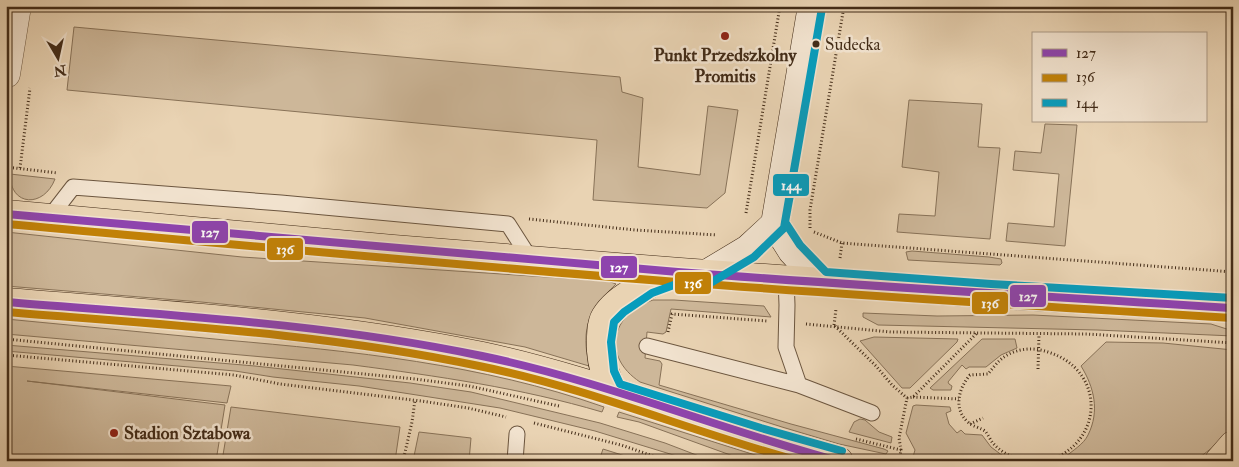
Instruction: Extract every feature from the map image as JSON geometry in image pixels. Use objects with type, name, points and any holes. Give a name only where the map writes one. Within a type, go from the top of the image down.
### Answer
[{"type":"main road","points":[[6,214],[680,272],[1230,310]]},
{"type":"main road","points":[[613,392],[604,374],[602,365],[601,342],[604,318],[617,304],[647,284],[680,272]]},
{"type":"main road","points":[[6,302],[236,322],[359,336],[482,356],[613,392],[758,438],[839,461]]},
{"type":"main road","points":[[1219,461],[1233,445]]},
{"type":"street","points":[[6,74],[17,6]]},
{"type":"street","points":[[708,273],[748,248],[775,224],[812,6]]},
{"type":"street","points":[[775,224],[792,251],[821,282]]},
{"type":"lane","points":[[49,218],[74,187],[281,203],[508,224],[531,260]]},
{"type":"lane","points":[[786,279],[788,305],[786,346],[799,385]]},
{"type":"lane","points":[[647,346],[799,385],[872,413]]},
{"type":"lane","points":[[515,461],[517,434]]},
{"type":"path","points":[[745,218],[780,6]]},
{"type":"path","points":[[810,231],[810,210],[844,6]]},
{"type":"path","points":[[804,230],[842,243],[1231,272],[1233,226]]},
{"type":"path","points":[[834,326],[836,308]]},
{"type":"path","points":[[834,326],[891,332],[1087,334],[1233,343]]},
{"type":"path","points":[[834,326],[907,398]]},
{"type":"path","points":[[913,397],[977,333]]},
{"type":"path","points":[[1038,369],[1039,334]]},
{"type":"path","points":[[6,339],[415,379],[470,386],[567,408]]},
{"type":"path","points":[[1025,461],[1008,455],[991,441],[985,432],[969,424],[960,413],[959,399],[961,386],[970,376],[988,374],[1003,357],[1012,353],[1020,350],[1039,349],[1059,355],[1070,362],[1080,371],[1090,394],[1090,420],[1085,432],[1068,451],[1058,458],[1048,461]]},
{"type":"path","points":[[6,355],[234,375],[280,384],[468,408],[507,417]]},
{"type":"path","points":[[907,398],[959,399]]},
{"type":"path","points":[[899,461],[901,450],[899,438],[907,398]]},
{"type":"path","points":[[404,461],[415,400]]},
{"type":"path","points":[[969,424],[984,418]]},
{"type":"path","points":[[527,422],[575,433],[668,461]]},
{"type":"shaded area","points":[[74,27],[620,77],[622,92],[643,98],[638,167],[700,175],[708,106],[738,110],[725,193],[707,208],[593,200],[597,140],[67,90]]},
{"type":"shaded area","points":[[909,100],[982,104],[978,147],[1000,148],[990,239],[897,232],[899,214],[935,216],[939,172],[902,167]]},
{"type":"shaded area","points":[[1045,124],[1077,125],[1065,246],[1006,241],[1008,223],[1054,227],[1059,174],[1013,170],[1015,151],[1041,153]]},
{"type":"shaded area","points":[[10,174],[55,179],[43,195],[36,199],[28,200],[21,198],[15,193],[11,185]]},
{"type":"shaded area","points":[[6,232],[242,257],[608,281],[616,284],[599,303],[589,321],[586,341],[589,366],[525,347],[365,318],[6,286]]},
{"type":"shaded area","points":[[906,252],[989,257],[1001,259],[1002,263],[1000,265],[908,260]]},
{"type":"shaded area","points":[[653,300],[764,306],[771,317],[671,309],[666,332],[663,334],[647,332],[645,358],[660,361],[662,364],[659,385],[888,451],[886,454],[839,444],[640,382],[628,372],[620,360],[616,348],[616,336],[620,325],[628,315],[639,306]]},
{"type":"shaded area","points":[[863,313],[937,316],[1033,315],[1211,324],[1233,331],[1233,336],[1097,330],[878,325],[863,317]]},
{"type":"shaded area","points":[[6,319],[369,355],[464,370],[511,380],[558,392],[604,407],[602,412],[510,389],[353,365],[6,334]]},
{"type":"shaded area","points":[[874,337],[958,339],[910,388],[902,388],[860,341]]},
{"type":"shaded area","points":[[982,339],[1015,339],[1017,348],[1001,355],[986,367],[969,367],[966,369],[962,365],[948,382],[952,386],[951,390],[933,390],[930,388]]},
{"type":"shaded area","points":[[1106,342],[1163,343],[1233,350],[1233,426],[1213,447],[1195,461],[1068,461],[1065,457],[1086,438],[1094,417],[1092,391],[1081,366]]},
{"type":"shaded area","points":[[6,345],[255,366],[410,383],[471,392],[600,423],[665,443],[712,461],[693,461],[595,431],[500,408],[359,386],[235,371],[6,351]]},
{"type":"shaded area","name":"Stadion Sztabowa","points":[[6,366],[231,386],[227,403],[27,381],[225,405],[216,461],[6,461]]},
{"type":"shaded area","points":[[913,406],[950,407],[951,411],[946,413],[949,424],[957,433],[961,430],[965,434],[982,435],[991,447],[1003,456],[991,455],[990,461],[912,460],[915,450],[906,433]]},
{"type":"shaded area","points":[[231,407],[400,427],[395,461],[222,461]]},
{"type":"shaded area","points":[[619,412],[774,461],[747,461],[639,422],[617,417]]},
{"type":"shaded area","points":[[860,419],[865,420],[879,432],[892,437],[891,443],[849,432],[854,422]]},
{"type":"shaded area","points":[[419,432],[471,438],[469,461],[413,461]]},
{"type":"shaded area","points":[[603,449],[641,461],[599,461]]},
{"type":"transit line","name":"144","points":[[822,8],[784,228],[754,257],[712,282],[682,282],[652,293],[624,312],[614,322],[611,342],[614,371],[620,384],[842,451]]},
{"type":"transit line","name":"144","points":[[792,184],[785,222],[800,245],[826,272],[1233,298]]},
{"type":"transit line","name":"127","points":[[6,214],[678,272],[886,287],[1233,308]]},
{"type":"transit line","name":"136","points":[[6,224],[677,282],[885,297],[1232,318]]},
{"type":"transit line","name":"127","points":[[6,302],[185,316],[304,328],[364,335],[482,356],[572,378],[749,435],[838,461]]},
{"type":"transit line","name":"136","points":[[6,312],[184,326],[303,338],[421,355],[520,375],[560,386],[799,461]]},
{"type":"place","name":"Punkt Przedszkolny Promitis","points":[[725,36]]},
{"type":"place","name":"Sudecka","points":[[816,44]]},
{"type":"place","name":"Stadion Sztabowa","points":[[114,433]]}]
